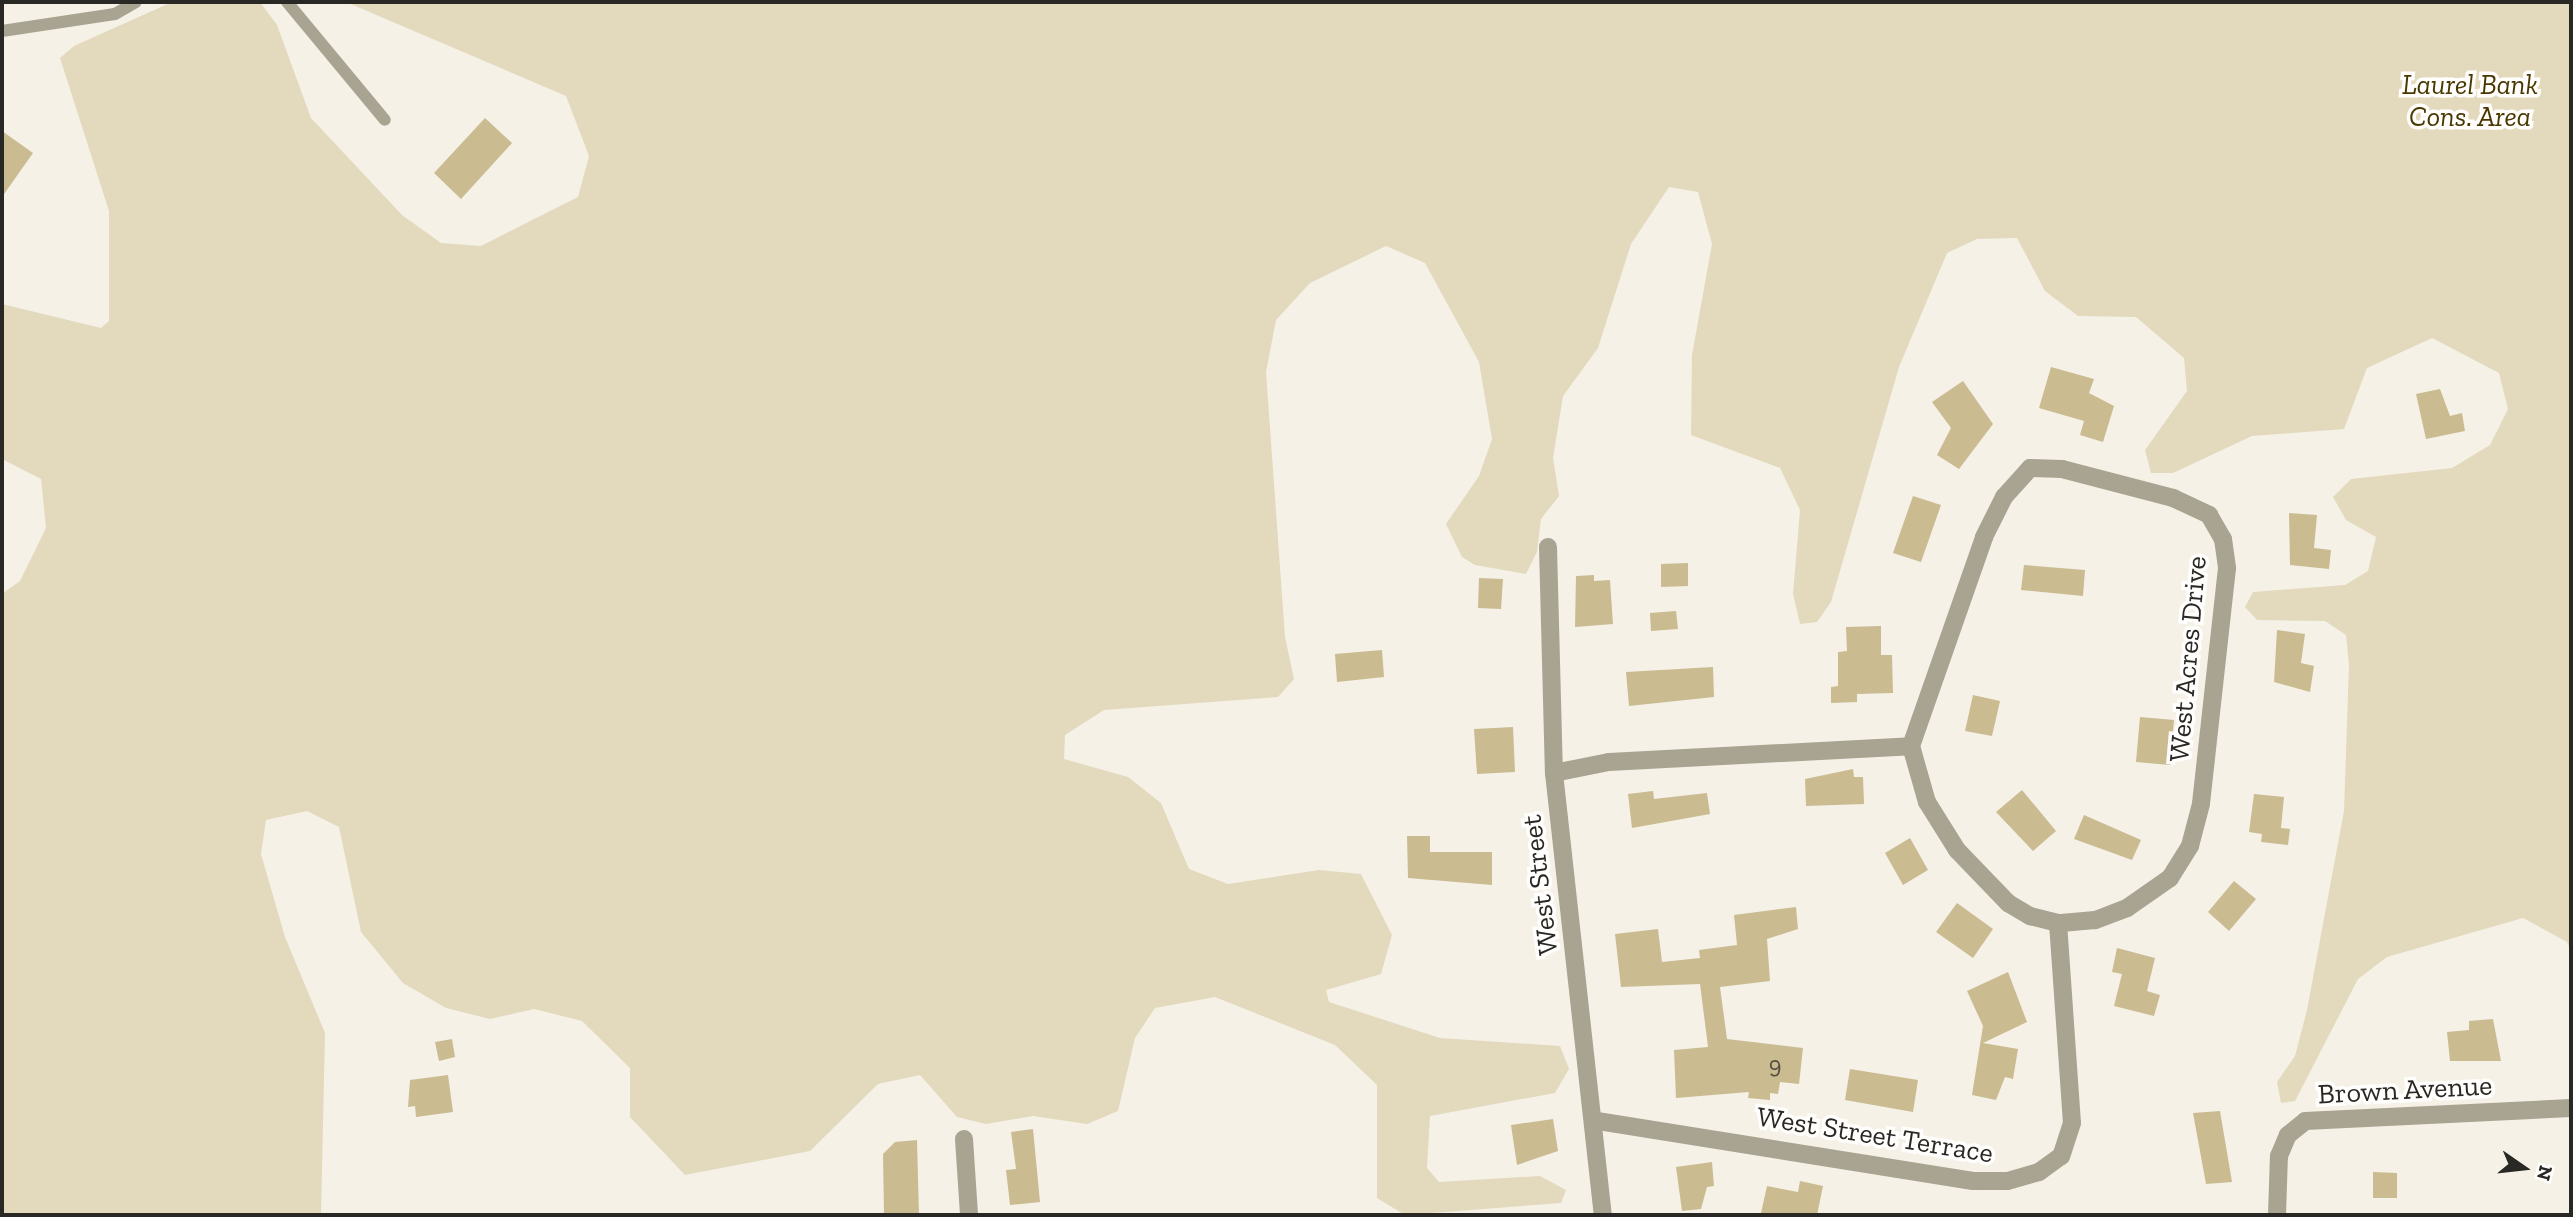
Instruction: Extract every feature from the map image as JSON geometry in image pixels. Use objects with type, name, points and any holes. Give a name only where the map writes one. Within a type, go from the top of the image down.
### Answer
[{"type":"street","name":"West Acres Drive","points":[[1911,746],[1984,537],[2004,497],[2023,473],[2047,466],[2063,469],[2173,498],[2208,515],[2222,539],[2227,568],[2201,804],[2190,846],[2170,878],[2127,908],[2095,920],[2058,923]]},
{"type":"street","name":"West Street","points":[[1548,547],[1553,773],[1594,1120],[1602,1215]]},
{"type":"street","points":[[1553,773],[1609,762],[1911,746],[1927,802],[1957,850],[2008,903],[2030,916],[2058,923]]},
{"type":"street","name":"West Street Terrace","points":[[1594,1120],[1973,1181],[2007,1181],[2039,1172],[2061,1156],[2072,1123],[2058,923]]},
{"type":"street","name":"Brown Avenue","points":[[2277,1215],[2279,1156],[2288,1135],[2305,1121],[2571,1108]]},
{"type":"street","points":[[964,1139],[969,1215]]},
{"type":"lane","points":[[2,31],[115,14],[136,2]]},
{"type":"lane","points":[[287,2],[385,120]]},
{"type":"green space","name":"Laurel Bank Cons. Area","points":[[172,2],[260,2],[277,25],[311,118],[402,215],[441,243],[481,246],[578,197],[589,156],[566,96],[346,2],[2571,2],[2571,950],[2567,942],[2523,918],[2387,957],[2358,979],[2295,1101],[2281,1103],[2277,1082],[2295,1056],[2307,1010],[2344,811],[2349,665],[2346,635],[2325,621],[2257,620],[2245,607],[2253,592],[2345,585],[2368,571],[2376,537],[2346,520],[2333,497],[2351,479],[2452,468],[2490,445],[2508,409],[2499,373],[2432,338],[2367,368],[2344,429],[2252,436],[2173,473],[2151,473],[2145,450],[2187,391],[2184,358],[2136,317],[2078,316],[2045,291],[2017,238],[1977,239],[1947,253],[1899,367],[1831,602],[1817,622],[1800,624],[1793,594],[1800,510],[1780,468],[1691,435],[1692,355],[1712,244],[1698,192],[1669,187],[1631,244],[1598,348],[1563,396],[1553,458],[1559,496],[1541,519],[1537,552],[1526,574],[1475,565],[1462,557],[1446,524],[1479,476],[1492,439],[1479,362],[1425,263],[1386,246],[1310,283],[1276,320],[1266,372],[1285,637],[1294,679],[1278,697],[1104,710],[1065,735],[1064,759],[1128,777],[1161,803],[1189,869],[1228,884],[1319,870],[1361,874],[1392,935],[1381,974],[1326,990],[1329,1002],[1440,1038],[1560,1046],[1569,1069],[1555,1093],[1430,1116],[1427,1168],[1439,1182],[1540,1176],[1566,1190],[1561,1203],[1405,1215],[1377,1198],[1377,1085],[1335,1045],[1215,997],[1155,1008],[1135,1038],[1118,1111],[1087,1124],[1033,1116],[986,1124],[957,1117],[920,1075],[878,1084],[810,1151],[685,1175],[630,1117],[630,1068],[582,1021],[534,1009],[490,1019],[446,1008],[403,983],[361,932],[339,827],[307,811],[266,820],[261,854],[285,937],[325,1033],[321,1215],[2,1215],[2,594],[20,581],[46,528],[41,479],[2,459],[2,304],[101,328],[109,321],[109,211],[60,58],[74,46]]},
{"type":"building","points":[[485,118],[512,143],[461,199],[434,173]]},
{"type":"building","points":[[2,131],[33,153],[2,197]]},
{"type":"building","points":[[2051,367],[2094,379],[2089,393],[2114,406],[2103,442],[2080,435],[2084,421],[2039,408]]},
{"type":"building","points":[[1963,381],[1993,424],[1959,469],[1937,455],[1951,428],[1932,402]]},
{"type":"building","points":[[2440,389],[2450,416],[2462,413],[2465,431],[2426,439],[2416,394]]},
{"type":"building","points":[[1913,496],[1941,505],[1921,562],[1893,553]]},
{"type":"building","points":[[2289,513],[2317,515],[2314,548],[2331,550],[2329,569],[2290,565]]},
{"type":"building","points":[[1688,563],[1688,586],[1661,587],[1661,564]]},
{"type":"building","points":[[2024,565],[2085,570],[2083,596],[2021,590]]},
{"type":"building","points":[[1594,575],[1594,581],[1610,580],[1613,624],[1575,627],[1576,576]]},
{"type":"building","points":[[1479,578],[1503,579],[1501,609],[1478,608]]},
{"type":"building","points":[[1676,611],[1678,629],[1651,631],[1650,613]]},
{"type":"building","points":[[1881,626],[1881,655],[1892,655],[1893,693],[1857,694],[1857,702],[1831,703],[1831,687],[1838,686],[1838,652],[1847,651],[1846,627]]},
{"type":"building","points":[[2277,630],[2305,634],[2301,663],[2314,666],[2310,692],[2274,682]]},
{"type":"building","points":[[1382,650],[1384,677],[1337,682],[1335,654]]},
{"type":"building","points":[[1713,667],[1714,697],[1629,706],[1626,672]]},
{"type":"building","points":[[1973,695],[2000,701],[1992,736],[1965,731]]},
{"type":"building","points":[[2140,717],[2174,720],[2170,765],[2136,762]]},
{"type":"building","points":[[1513,727],[1515,772],[1477,774],[1474,729]]},
{"type":"building","points":[[1853,769],[1854,777],[1863,777],[1864,804],[1806,806],[1805,779]]},
{"type":"building","points":[[2022,790],[2056,831],[2033,851],[1996,812]]},
{"type":"building","points":[[1653,791],[1654,799],[1707,793],[1710,814],[1632,828],[1628,794]]},
{"type":"building","points":[[2254,794],[2284,797],[2281,828],[2290,829],[2288,845],[2261,842],[2262,834],[2249,832]]},
{"type":"building","points":[[2084,815],[2141,840],[2132,860],[2074,839]]},
{"type":"building","points":[[1407,836],[1430,836],[1430,852],[1492,852],[1492,885],[1408,878]]},
{"type":"building","points":[[1910,838],[1928,870],[1903,885],[1885,853]]},
{"type":"building","points":[[2234,881],[2256,899],[2229,931],[2208,912]]},
{"type":"building","points":[[1957,903],[1993,929],[1973,958],[1936,932]]},
{"type":"building","points":[[1796,907],[1798,929],[1767,939],[1770,981],[1720,987],[1727,1039],[1803,1048],[1799,1084],[1780,1082],[1778,1094],[1770,1093],[1770,1100],[1748,1098],[1749,1092],[1676,1098],[1674,1050],[1708,1047],[1700,984],[1621,987],[1615,934],[1658,929],[1662,962],[1700,958],[1699,950],[1737,945],[1734,915]]},
{"type":"building","points":[[2117,948],[2155,958],[2147,991],[2160,995],[2154,1016],[2114,1006],[2122,974],[2112,972]]},
{"type":"building","points":[[2008,972],[2027,1022],[1983,1043],[2018,1049],[2013,1079],[2005,1077],[1996,1100],[1972,1095],[1983,1026],[1967,991]]},
{"type":"building","points":[[2493,1019],[2501,1061],[2450,1061],[2447,1032],[2469,1030],[2469,1021]]},
{"type":"building","points":[[452,1039],[455,1057],[439,1061],[435,1042]]},
{"type":"building","points":[[1850,1069],[1918,1080],[1913,1112],[1845,1100]]},
{"type":"building","points":[[448,1075],[453,1112],[416,1117],[415,1106],[408,1107],[410,1080]]},
{"type":"building","points":[[2220,1111],[2232,1182],[2206,1184],[2193,1113]]},
{"type":"building","points":[[1553,1119],[1558,1151],[1517,1165],[1511,1125]]},
{"type":"building","points":[[1033,1129],[1040,1202],[1010,1205],[1006,1170],[1016,1169],[1011,1132]]},
{"type":"building","points":[[917,1140],[919,1215],[884,1215],[883,1154],[895,1142]]},
{"type":"building","points":[[1712,1162],[1714,1186],[1707,1187],[1701,1209],[1682,1211],[1676,1167]]},
{"type":"building","points":[[2373,1172],[2397,1173],[2397,1198],[2373,1198]]},
{"type":"building","points":[[1800,1181],[1823,1186],[1817,1215],[1761,1213],[1767,1186],[1798,1192]]}]
